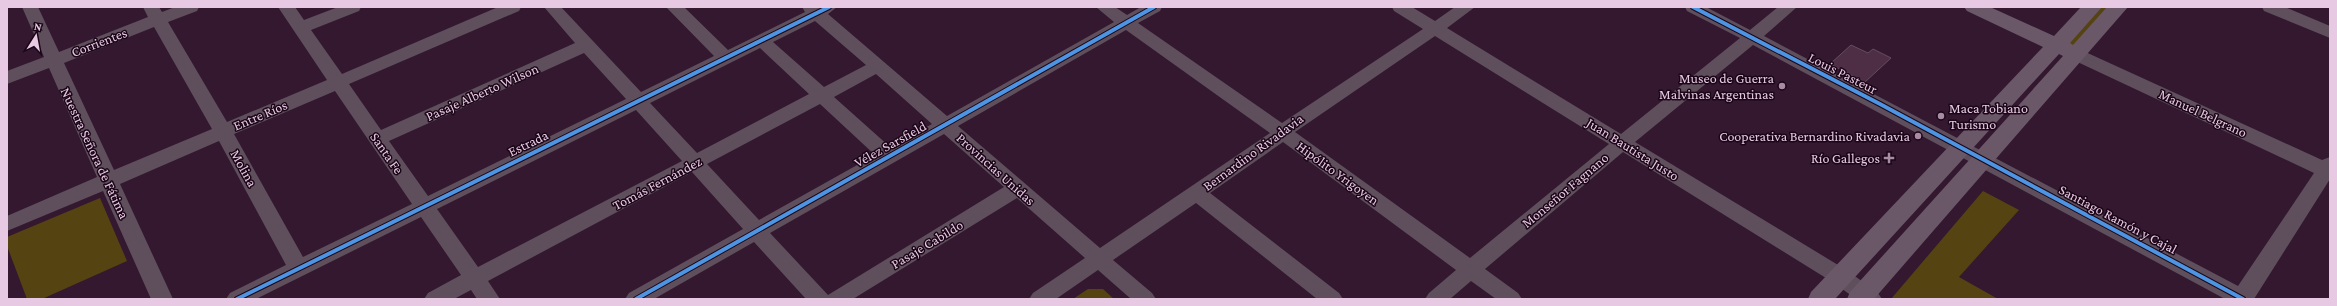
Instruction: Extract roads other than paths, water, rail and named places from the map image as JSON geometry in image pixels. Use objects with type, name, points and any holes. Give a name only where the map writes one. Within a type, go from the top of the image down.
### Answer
[{"type":"main road","points":[[1974,7],[2075,54]]},
{"type":"main road","points":[[1820,299],[2092,7]]},
{"type":"main road","points":[[1865,297],[1983,159],[2118,7]]},
{"type":"street","name":"Nuestra Señora de Fátima","points":[[30,7],[162,299]]},
{"type":"street","name":"Corrientes","points":[[7,78],[53,60],[155,13],[191,7]]},
{"type":"street","name":"Santa Fe","points":[[286,7],[489,299]]},
{"type":"street","points":[[301,28],[353,7]]},
{"type":"street","name":"Entre Ríos","points":[[7,224],[513,7]]},
{"type":"street","points":[[552,7],[819,299]]},
{"type":"street","points":[[674,7],[726,58]]},
{"type":"street","name":"Hipólito Yrigoyen","points":[[1104,7],[1282,132],[1511,299]]},
{"type":"street","name":"Vélez Sarsfield","points":[[636,299],[1154,7]]},
{"type":"street","name":"Juan Bautista Justo","points":[[1400,7],[1623,142],[1841,277],[1865,297]]},
{"type":"street","name":"Bernardino Rivadavia","points":[[1040,299],[1196,193],[1282,132],[1467,7]]},
{"type":"street","name":"Louis Pasteur","points":[[1692,7],[1983,159]]},
{"type":"street","name":"Monseñor Fagnano","points":[[1436,299],[1623,142],[1789,7]]},
{"type":"street","points":[[2270,7],[2330,32]]},
{"type":"street","name":"Estrada","points":[[244,297],[298,268],[726,58],[819,9]]},
{"type":"street","name":"Provincias Unidas","points":[[819,9],[878,66],[1017,189],[1145,299]]},
{"type":"street","name":"Molina","points":[[155,13],[223,131],[298,268]]},
{"type":"street","points":[[761,40],[889,157]]},
{"type":"street","name":"Pasaje Alberto Wilson","points":[[377,139],[586,45]]},
{"type":"street","name":"Manuel Belgrano","points":[[2075,54],[2329,169]]},
{"type":"street","name":"Tomás Fernández","points":[[435,299],[878,66]]},
{"type":"street","name":"Santiago Ramón y Cajal","points":[[1983,159],[2242,298]]},
{"type":"street","points":[[2242,298],[2329,169]]},
{"type":"street","name":"Pasaje Cabildo","points":[[836,299],[1017,189]]},
{"type":"street","points":[[1196,193],[1332,299]]},
{"type":"place","name":"Museo de Guerra Malvinas Argentinas","points":[[1782,86]]},
{"type":"place","name":"Maca Tobiano Turismo","points":[[1941,116]]},
{"type":"place","name":"Cooperativa Bernardino Rivadavia","points":[[1918,136]]},
{"type":"place","name":"Río Gallegos","points":[[1889,158]]}]
